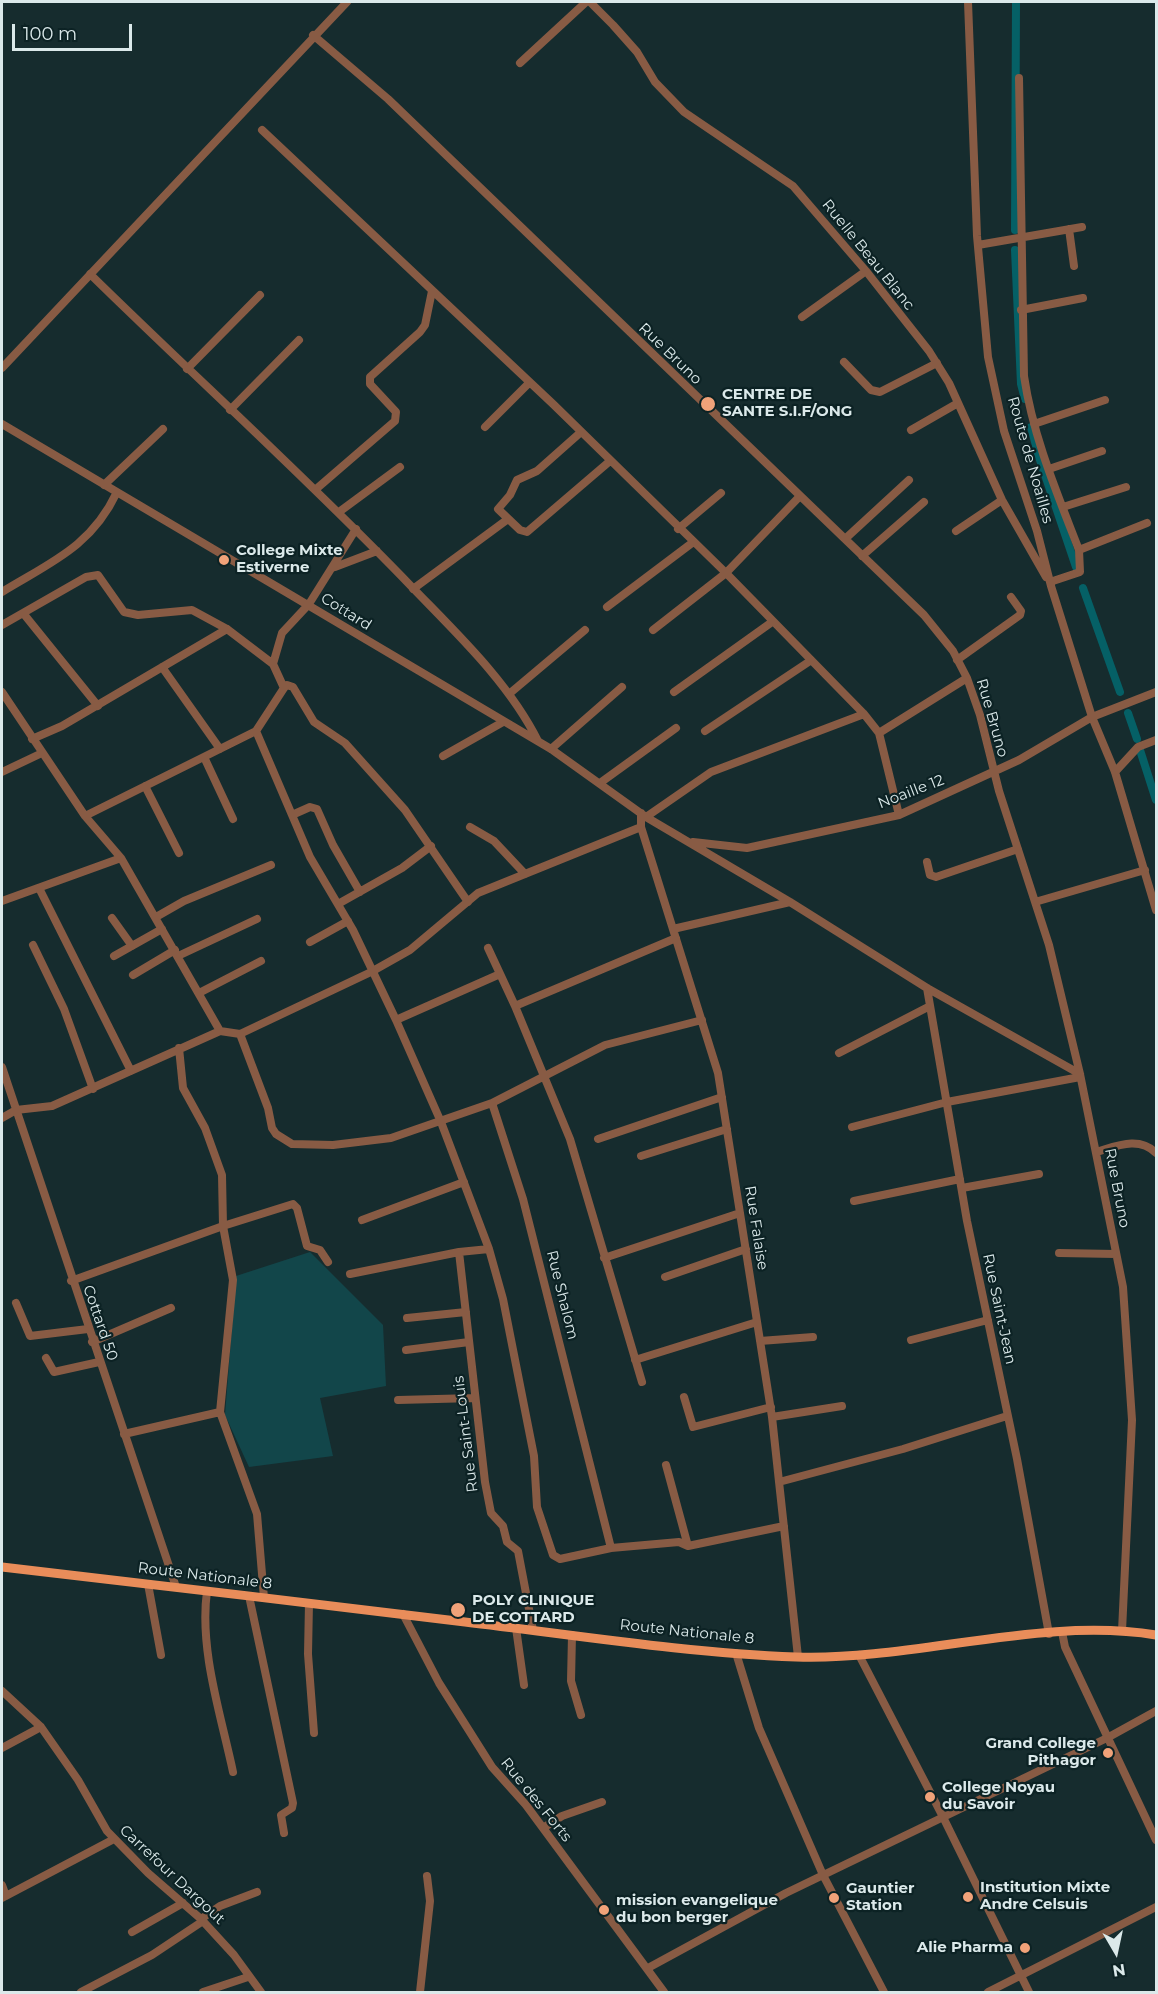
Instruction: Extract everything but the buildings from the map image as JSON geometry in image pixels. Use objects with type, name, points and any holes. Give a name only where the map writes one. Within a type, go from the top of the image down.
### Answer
[{"type":"main road","name":"Route Nationale 8","points":[[2,1567],[572,1635],[736,1653],[798,1657],[859,1655],[1062,1632],[1122,1631],[1156,1635]]},
{"type":"street","points":[[2,368],[156,207],[313,35],[347,2]]},
{"type":"street","points":[[520,63],[588,2]]},
{"type":"street","name":"Ruelle Beau Blanc","points":[[588,2],[637,52],[655,82],[684,112],[793,186],[866,271],[937,363],[958,403],[1002,500],[1050,584]]},
{"type":"street","name":"Route de Noailles","points":[[968,2],[978,245],[988,357],[1004,431],[1036,531],[1050,584],[1092,717],[1116,772],[1156,910]]},
{"type":"street","name":"Rue Bruno","points":[[313,35],[388,99],[924,615],[957,660],[967,678],[1048,945],[1080,1076],[1123,1287],[1132,1420],[1122,1631]]},
{"type":"street","points":[[1019,78],[1021,310],[1024,376],[1034,424],[1048,469],[1079,550],[1080,572],[1050,584]]},
{"type":"street","points":[[262,130],[529,382],[692,543],[726,573],[864,714],[879,733],[899,815]]},
{"type":"street","points":[[978,245],[1082,227]]},
{"type":"street","points":[[1069,230],[1074,266]]},
{"type":"street","points":[[802,317],[866,271]]},
{"type":"street","points":[[90,274],[356,529],[509,694],[538,741]]},
{"type":"street","points":[[315,490],[395,421],[396,412],[370,384],[370,377],[420,332],[425,325],[432,291]]},
{"type":"street","points":[[187,369],[260,295]]},
{"type":"street","points":[[1021,310],[1083,298]]},
{"type":"street","points":[[230,410],[299,340]]},
{"type":"street","points":[[844,362],[871,390],[880,392],[937,363]]},
{"type":"street","points":[[485,427],[529,382]]},
{"type":"street","points":[[1034,424],[1105,400]]},
{"type":"street","points":[[910,430],[958,403]]},
{"type":"street","name":"Cottard","points":[[2,424],[538,741],[643,815],[790,902],[927,988],[1080,1076]]},
{"type":"street","points":[[104,484],[163,429]]},
{"type":"street","points":[[580,432],[537,471],[515,482],[510,495],[497,507],[508,519],[520,530],[531,529],[610,461]]},
{"type":"street","points":[[1048,469],[1102,451]]},
{"type":"street","points":[[339,512],[400,467]]},
{"type":"street","points":[[845,539],[909,480]]},
{"type":"street","points":[[1063,507],[1126,487]]},
{"type":"street","points":[[2,592],[77,547],[98,526],[117,492]]},
{"type":"street","points":[[678,529],[721,493]]},
{"type":"street","points":[[653,630],[726,573],[800,496]]},
{"type":"street","points":[[956,531],[1002,500]]},
{"type":"street","points":[[862,556],[924,502]]},
{"type":"street","points":[[413,589],[508,519]]},
{"type":"street","points":[[1079,550],[1147,523]]},
{"type":"street","points":[[273,664],[282,633],[309,604],[335,567],[356,529]]},
{"type":"street","points":[[608,607],[692,543]]},
{"type":"street","points":[[335,567],[377,551]]},
{"type":"street","points":[[2,625],[94,575],[104,581],[124,612],[157,614],[187,609],[227,629],[273,664],[284,688]]},
{"type":"street","points":[[957,660],[1020,615],[1021,611],[1011,597]]},
{"type":"street","points":[[23,613],[98,705]]},
{"type":"street","points":[[674,692],[772,622]]},
{"type":"street","points":[[32,739],[62,726],[227,629]]},
{"type":"street","points":[[509,694],[585,630]]},
{"type":"street","points":[[705,731],[810,661]]},
{"type":"street","points":[[162,667],[220,749]]},
{"type":"street","points":[[879,733],[967,678]]},
{"type":"street","points":[[86,816],[256,731],[287,685],[294,687],[314,722],[345,743],[405,810],[468,902]]},
{"type":"street","points":[[551,749],[621,687]]},
{"type":"street","points":[[2,692],[4,701],[86,816],[121,858],[220,1031]]},
{"type":"street","name":"Noaille 12","points":[[688,842],[747,848],[899,815],[1048,745],[1092,717],[1156,692]]},
{"type":"street","points":[[643,815],[711,772],[864,714]]},
{"type":"street","points":[[443,756],[503,722]]},
{"type":"street","points":[[600,783],[676,728]]},
{"type":"street","points":[[256,731],[310,857],[348,921],[396,1020],[441,1122],[489,1249],[503,1299],[534,1456],[537,1507],[553,1555],[558,1558],[611,1548],[679,1542],[688,1546],[784,1526]]},
{"type":"street","points":[[1116,772],[1138,747],[1156,740]]},
{"type":"street","points":[[2,772],[42,753]]},
{"type":"street","points":[[204,757],[232,819]]},
{"type":"street","points":[[145,786],[178,853]]},
{"type":"street","points":[[292,814],[310,807],[317,809],[333,846],[360,892]]},
{"type":"street","name":"Rue Falaise","points":[[643,815],[641,827],[718,1072],[771,1407],[798,1657]]},
{"type":"street","points":[[470,826],[494,841],[525,874]]},
{"type":"street","points":[[2,1118],[16,1110],[52,1106],[93,1089],[179,1047],[220,1031],[240,1034],[371,972],[410,950],[487,889],[641,827]]},
{"type":"street","points":[[338,904],[402,868],[430,846]]},
{"type":"street","points":[[927,862],[930,875],[934,877],[1018,849]]},
{"type":"street","points":[[2,901],[121,858]]},
{"type":"street","points":[[156,917],[184,901],[271,865]]},
{"type":"street","points":[[1035,902],[1145,870]]},
{"type":"street","points":[[39,888],[131,1071]]},
{"type":"street","points":[[673,929],[790,902]]},
{"type":"street","points":[[112,918],[132,946]]},
{"type":"street","points":[[133,975],[177,953],[257,919]]},
{"type":"street","points":[[310,942],[348,921]]},
{"type":"street","points":[[114,956],[162,929]]},
{"type":"street","points":[[515,1006],[676,938]]},
{"type":"street","points":[[33,945],[64,1009],[93,1089]]},
{"type":"street","points":[[488,948],[515,1006],[570,1139],[642,1382]]},
{"type":"street","points":[[199,993],[261,961]]},
{"type":"street","points":[[396,1020],[500,974]]},
{"type":"street","name":"Rue Saint-Jean","points":[[927,988],[960,1179],[1049,1634]]},
{"type":"street","points":[[839,1053],[930,1006]]},
{"type":"street","points":[[240,1034],[276,1134],[292,1144],[333,1145],[373,1142],[441,1122],[492,1103],[605,1046],[702,1020]]},
{"type":"street","points":[[179,1047],[183,1088],[205,1128],[222,1175],[222,1226],[233,1280],[220,1412],[257,1514],[264,1598]]},
{"type":"street","name":"Cottard 50","points":[[2,1067],[71,1281],[176,1587]]},
{"type":"street","points":[[852,1127],[947,1101],[1080,1076]]},
{"type":"street","points":[[598,1139],[722,1097]]},
{"type":"street","name":"Rue Shalom","points":[[492,1103],[523,1199],[611,1548]]},
{"type":"street","points":[[641,1156],[727,1129]]},
{"type":"street","points":[[1096,1152],[1131,1143],[1143,1143],[1156,1153]]},
{"type":"street","points":[[962,1188],[1040,1174]]},
{"type":"street","points":[[854,1201],[960,1179]]},
{"type":"street","points":[[362,1220],[464,1182]]},
{"type":"street","points":[[71,1281],[222,1226],[293,1204],[297,1208],[307,1246],[323,1252],[328,1262]]},
{"type":"street","points":[[604,1258],[740,1213]]},
{"type":"street","points":[[350,1275],[459,1252],[489,1249]]},
{"type":"street","points":[[665,1277],[746,1249]]},
{"type":"street","name":"Rue Saint-Louis","points":[[459,1252],[491,1514],[503,1526],[507,1542],[518,1551],[533,1630]]},
{"type":"street","points":[[1059,1253],[1116,1254]]},
{"type":"street","points":[[16,1303],[30,1336],[88,1329]]},
{"type":"street","points":[[92,1342],[171,1308]]},
{"type":"street","points":[[407,1318],[466,1312]]},
{"type":"street","points":[[911,1340],[988,1320]]},
{"type":"street","points":[[635,1360],[757,1322]]},
{"type":"street","points":[[760,1341],[813,1337]]},
{"type":"street","points":[[406,1350],[469,1342]]},
{"type":"street","points":[[46,1358],[54,1372],[99,1362]]},
{"type":"street","points":[[684,1397],[693,1426],[771,1407]]},
{"type":"street","points":[[399,1400],[476,1398]]},
{"type":"street","points":[[772,1417],[842,1406]]},
{"type":"street","points":[[124,1434],[220,1412]]},
{"type":"street","points":[[779,1482],[903,1449],[1007,1416]]},
{"type":"street","points":[[666,1466],[688,1546]]},
{"type":"street","points":[[148,1584],[161,1655]]},
{"type":"street","points":[[207,1591],[205,1612],[210,1659],[233,1772]]},
{"type":"street","points":[[249,1596],[293,1803],[290,1810],[281,1814],[284,1833]]},
{"type":"street","points":[[309,1603],[308,1654],[314,1733]]},
{"type":"street","name":"Rue des Forts","points":[[403,1614],[439,1683],[492,1767],[543,1828],[615,1929],[648,1968],[664,1992]]},
{"type":"street","points":[[516,1628],[524,1685]]},
{"type":"street","points":[[1062,1632],[1065,1647],[1156,1840]]},
{"type":"street","points":[[572,1635],[571,1682],[581,1715]]},
{"type":"street","points":[[736,1653],[759,1728],[823,1875],[885,1992]]},
{"type":"street","points":[[859,1655],[944,1817],[1029,1992]]},
{"type":"street","name":"Carrefour Dargout","points":[[2,1691],[41,1727],[78,1780],[107,1831],[202,1920],[234,1955],[261,1992]]},
{"type":"street","points":[[648,1968],[823,1875],[1107,1738],[1156,1711]]},
{"type":"street","points":[[2,1748],[41,1727]]},
{"type":"street","points":[[543,1828],[569,1813],[602,1802]]},
{"type":"street","points":[[2,1885],[4,1897],[114,1839]]},
{"type":"street","points":[[420,1992],[430,1901],[428,1876]]},
{"type":"street","points":[[81,1992],[152,1955],[220,1906],[257,1892]]},
{"type":"street","points":[[132,1932],[183,1903]]},
{"type":"street","points":[[988,1992],[1156,1907]]},
{"type":"street","points":[[203,1992],[248,1977]]},
{"type":"shaded area","points":[[310,1252],[383,1325],[386,1386],[320,1398],[333,1456],[249,1467],[225,1415],[236,1276]]},
{"type":"waterway","points":[[1015,230],[1016,2]]},
{"type":"waterway","points":[[1015,250],[1021,384],[1025,399]]},
{"type":"waterway","points":[[1031,427],[1076,567]]},
{"type":"waterway","points":[[1083,588],[1120,692]]},
{"type":"waterway","points":[[1128,713],[1137,739]]},
{"type":"waterway","points":[[1140,750],[1156,800]]},
{"type":"place","name":"CENTRE DE SANTE S.I.F/ONG","points":[[708,404]]},
{"type":"place","name":"College Mixte Estiverne","points":[[224,560]]},
{"type":"place","name":"POLY CLINIQUE DE COTTARD","points":[[458,1610]]},
{"type":"place","name":"Grand College Pithagor","points":[[1108,1753]]},
{"type":"place","name":"College Noyau du Savoir","points":[[930,1797]]},
{"type":"place","name":"Institution Mixte Andre Celsuis","points":[[968,1897]]},
{"type":"place","name":"Gauntier Station","points":[[834,1898]]},
{"type":"place","name":"mission evangelique du bon berger","points":[[604,1910]]},
{"type":"place","name":"Alie Pharma","points":[[1025,1948]]}]
